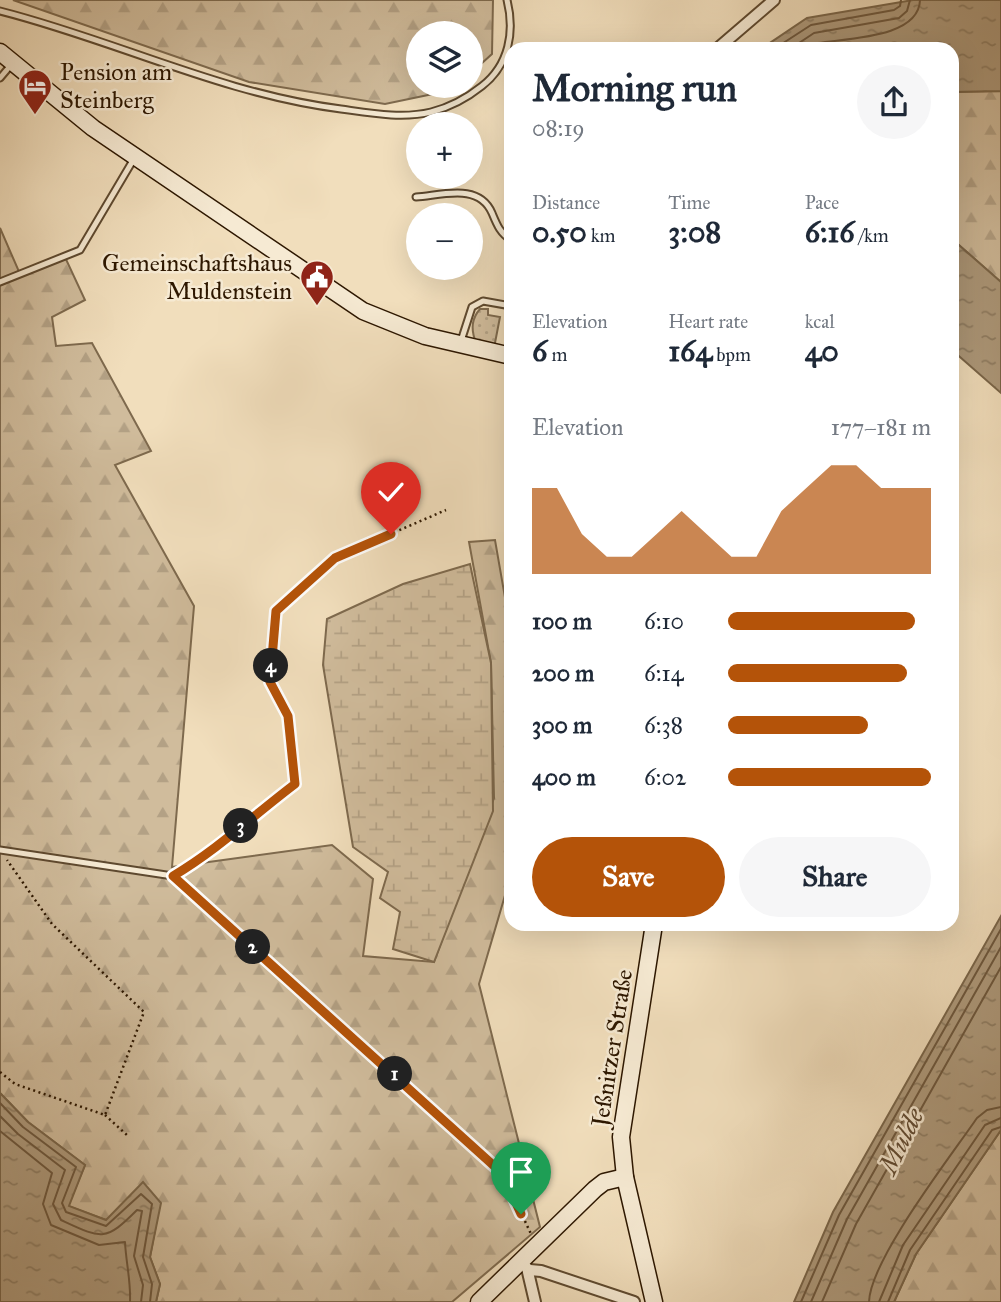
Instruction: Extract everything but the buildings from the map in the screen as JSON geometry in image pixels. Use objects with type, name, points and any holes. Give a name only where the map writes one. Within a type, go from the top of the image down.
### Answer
[{"type":"main road","points":[[6,58],[70,110],[135,157],[363,311],[392,325],[460,346],[504,355]]},
{"type":"main road","name":"Jeßnitzer Straße","points":[[653,931],[622,1126],[625,1177],[654,1302]]},
{"type":"main road","points":[[479,1302],[525,1267],[537,1247],[595,1189],[604,1182],[625,1177]]},
{"type":"street","points":[[725,42],[774,0]]},
{"type":"street","points":[[535,1302],[525,1267],[634,1302]]},
{"type":"lane","points":[[507,0],[510,42]]},
{"type":"lane","points":[[0,11],[41,21],[244,91],[291,103],[385,115],[430,112],[464,100],[492,79],[504,56]]},
{"type":"lane","points":[[0,78],[6,58]]},
{"type":"lane","points":[[0,282],[80,250],[135,157]]},
{"type":"lane","points":[[416,197],[469,192],[480,196],[489,206],[504,236]]},
{"type":"lane","points":[[460,346],[472,307],[482,301],[504,305]]},
{"type":"lane","points":[[0,850],[173,876]]},
{"type":"path","points":[[446,510],[335,558],[276,611],[270,682],[288,716],[295,784],[248,819],[210,855],[173,876],[503,1174],[537,1247]]},
{"type":"path","points":[[0,850],[52,924],[144,1012],[105,1115]]},
{"type":"path","points":[[0,1072],[15,1084],[105,1115],[128,1136]]},
{"type":"green space","points":[[13,0],[493,0],[492,54],[483,62],[483,21],[406,21],[406,98],[414,98],[385,104],[249,82]]},
{"type":"green space","points":[[1001,91],[1001,282],[959,245],[959,92]]},
{"type":"green space","points":[[0,228],[20,274],[64,255],[85,300],[52,317],[56,346],[92,343],[151,451],[115,465],[194,606],[172,867],[332,845],[373,879],[363,956],[434,962],[494,798],[491,663],[469,542],[495,540],[504,592],[504,899],[479,984],[540,1227],[452,1302],[156,1302],[160,1284],[150,1257],[160,1203],[106,1220],[68,1206],[85,1165],[28,1122],[0,1093]]},
{"type":"green space","points":[[480,309],[488,309],[488,315],[500,317],[494,348],[475,340],[473,324]]},
{"type":"green space","points":[[470,564],[491,663],[493,811],[434,962],[393,949],[400,912],[380,898],[388,872],[353,847],[323,665],[327,619],[403,584]]},
{"type":"green space","points":[[1001,1130],[1001,1302],[894,1302],[916,1254]]},
{"type":"water","points":[[913,0],[1001,0],[1001,91],[959,92],[959,42],[771,42],[807,18]]},
{"type":"water","points":[[959,245],[1001,282],[1001,393],[959,356]]},
{"type":"water","name":"Mulde","points":[[1001,916],[1001,1130],[916,1254],[894,1302],[794,1302],[833,1212]]},
{"type":"water","points":[[0,1093],[28,1122],[85,1165],[69,1206],[106,1220],[143,1182],[161,1203],[150,1257],[160,1284],[156,1302],[0,1302]]},
{"type":"place","name":"Pension am Steinberg","points":[[35,116]]},
{"type":"place","name":"Gemeinschaftshaus Muldenstein","points":[[317,307]]},
{"type":"route","points":[[391,534],[335,558],[276,611],[270,682],[288,716],[295,784],[248,819],[210,855],[173,876],[503,1174],[521,1214]]}]
